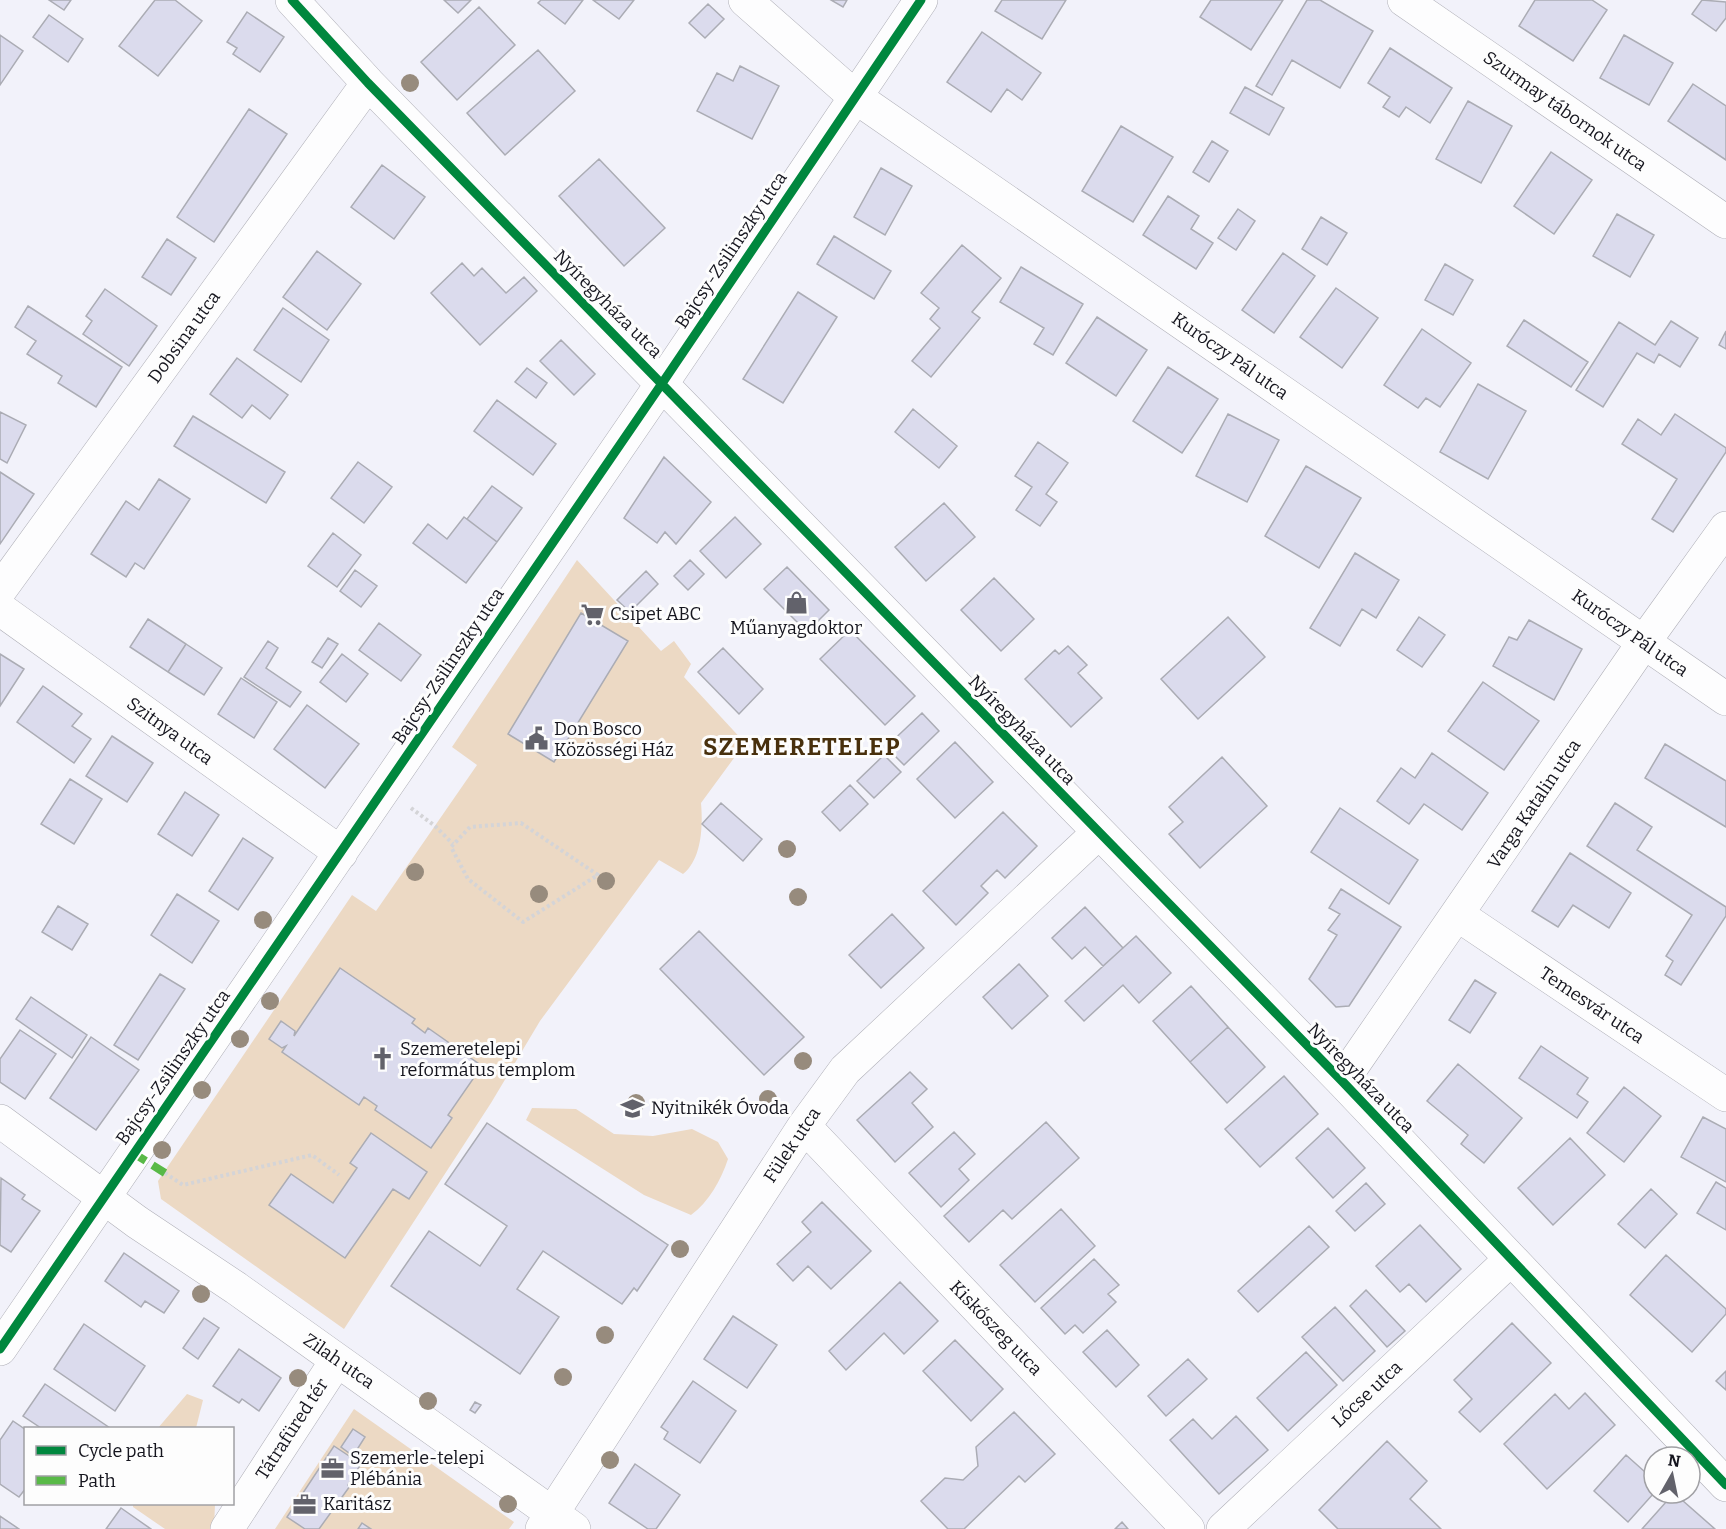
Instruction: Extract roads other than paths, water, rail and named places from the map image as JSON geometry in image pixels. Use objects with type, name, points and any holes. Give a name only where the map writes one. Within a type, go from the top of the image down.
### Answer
[{"type":"street","name":"Nyíregyháza utca","points":[[292,0],[368,83],[663,382],[1098,833],[1342,1081],[1726,1485]]},
{"type":"street","name":"Kuróczy Pál utca","points":[[746,0],[854,96],[1726,699]]},
{"type":"street","name":"Bajcsy-Zsilinszky utca","points":[[0,1349],[663,382],[921,0]]},
{"type":"street","name":"Szurmay tábornok utca","points":[[1404,0],[1726,222]]},
{"type":"street","name":"Dobsina utca","points":[[0,590],[368,83]]},
{"type":"street","name":"Varga Katalin utca","points":[[1342,1081],[1644,642],[1726,528]]},
{"type":"street","name":"Szitnya utca","points":[[0,609],[341,853]]},
{"type":"street","name":"Fülek utca","points":[[557,1524],[804,1126],[844,1070],[1098,833]]},
{"type":"street","name":"Temesvár utca","points":[[1458,915],[1726,1095]]},
{"type":"street","name":"Zilah utca","points":[[0,1120],[137,1222],[337,1360],[557,1524]]},
{"type":"street","name":"Kiskőszeg utca","points":[[804,1126],[1188,1529]]},
{"type":"street","name":"Lőcse utca","points":[[1223,1529],[1511,1259]]},
{"type":"street","name":"Tátrafüred tér","points":[[226,1529],[337,1360]]},
{"type":"place","name":"Műanyagdoktor","points":[[796,602]]},
{"type":"place","name":"Csipet ABC","points":[[592,614]]},
{"type":"place","name":"Don Bosco Közösségi Ház","points":[[536,739]]},
{"type":"place","name":"Szemeretelepi református templom","points":[[382,1059]]},
{"type":"place","name":"Nyitnikék Óvoda","points":[[633,1108]]},
{"type":"place","name":"Szemerle-telepi Plébánia","points":[[332,1468]]},
{"type":"place","name":"Karitász","points":[[305,1504]]},
{"type":"district","name":"SZEMERETELEP","points":[[802,747]]}]
